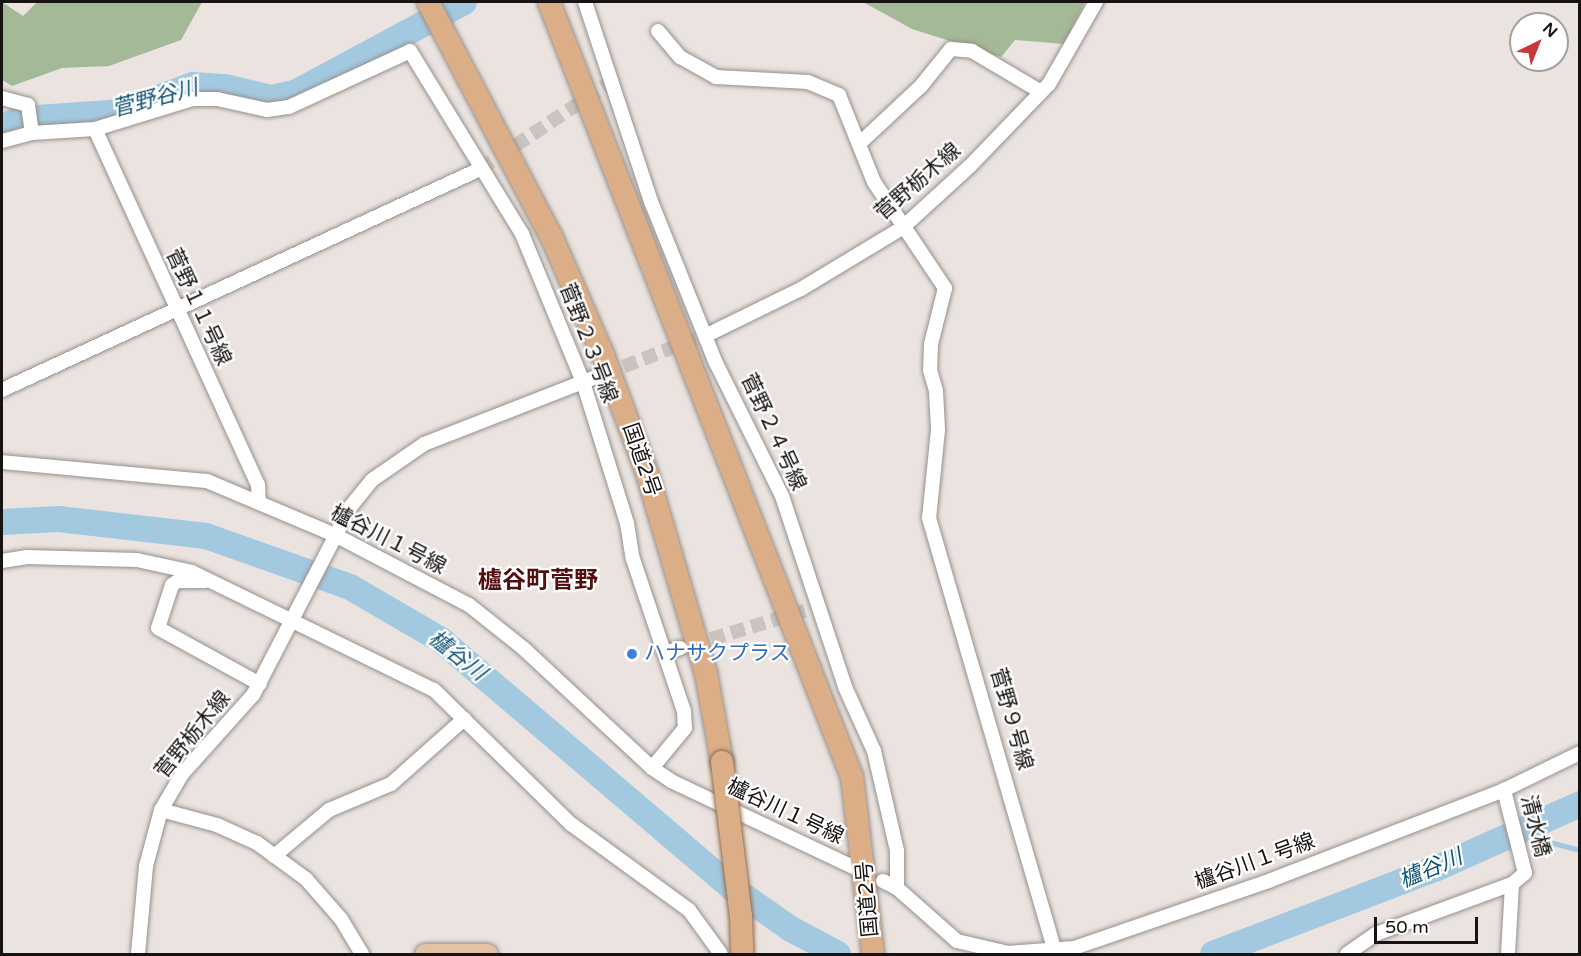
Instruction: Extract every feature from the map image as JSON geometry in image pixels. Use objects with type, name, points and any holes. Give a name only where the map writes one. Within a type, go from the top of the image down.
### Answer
[{"type":"highway","name":"国道2号","points":[[549,2],[852,777],[870,909],[873,954]]},
{"type":"highway","name":"国道2号","points":[[429,3],[552,238],[603,356],[647,473],[706,673],[722,762],[741,916],[742,954]]},
{"type":"main road","points":[[425,954],[487,954]]},
{"type":"street","name":"菅野２４号線","points":[[585,2],[652,204],[715,361],[782,496],[814,608],[845,687],[874,751],[897,851],[897,888]]},
{"type":"street","name":"菅野栃木線","points":[[711,333],[801,289],[902,228],[970,166],[1041,92],[1076,42],[1096,2]]},
{"type":"street","name":"菅野９号線","points":[[658,31],[680,57],[716,77],[808,82],[839,95],[860,142],[874,182],[902,228],[945,288],[931,353],[938,430],[929,519],[1055,952]]},
{"type":"street","points":[[860,142],[921,86],[951,49],[972,51],[1041,92]]},
{"type":"street","name":"菅野２３号線","points":[[95,129],[193,99],[217,99],[267,110],[289,108],[410,51],[480,169],[522,234],[590,380],[627,523],[633,559],[684,711],[686,728],[652,768]]},
{"type":"street","points":[[2,98],[28,105],[33,133]]},
{"type":"street","points":[[2,141],[33,133],[95,129]]},
{"type":"street","name":"菅野１１号線","points":[[95,129],[258,485],[259,503]]},
{"type":"street","points":[[2,390],[480,169]]},
{"type":"street","points":[[335,535],[351,506],[372,480],[395,461],[424,444],[590,380]]},
{"type":"street","name":"櫨谷川１号線","points":[[2,462],[207,481],[335,535],[469,605],[523,648],[652,768],[671,781],[857,869]]},
{"type":"street","name":"菅野栃木線","points":[[138,954],[146,866],[161,810],[182,774],[260,684],[294,621],[335,535]]},
{"type":"street","points":[[2,561],[26,557],[137,560],[192,572],[434,690],[571,824],[689,910],[721,954]]},
{"type":"street","points":[[210,581],[178,581],[172,585],[158,628],[260,684]]},
{"type":"street","points":[[665,653],[680,648]]},
{"type":"street","points":[[274,856],[329,810],[391,784],[464,719]]},
{"type":"street","name":"櫨谷川１号線","points":[[883,881],[897,888],[957,941],[1008,953],[1055,952],[1074,948],[1271,880],[1504,790],[1580,753]]},
{"type":"street","name":"清水橋","points":[[1504,790],[1525,873],[1512,884]]},
{"type":"street","points":[[161,810],[217,825],[274,856],[306,879],[341,919],[362,954]]},
{"type":"street","points":[[1347,954],[1376,934],[1512,884],[1508,954]]},
{"type":"green space","points":[[2,2],[23,16],[37,2],[202,2],[181,40],[109,66],[62,68],[12,86],[2,80]]},
{"type":"green space","points":[[863,2],[1085,2],[1064,44],[1015,40],[1001,57],[912,29]]},
{"type":"waterway","name":"菅野谷川","points":[[2,126],[22,119],[121,112],[193,85],[225,87],[271,98],[295,93],[464,2]]},
{"type":"waterway","name":"櫨谷川","points":[[2,522],[59,519],[206,536],[350,587],[441,640],[732,888],[791,929],[838,954]]},
{"type":"waterway","name":"櫨谷川","points":[[1213,954],[1435,869],[1580,804]]},
{"type":"waterway","points":[[1523,828],[1534,838],[1580,850]]},
{"type":"tunnel","points":[[480,169],[614,80]]},
{"type":"tunnel","points":[[604,374],[711,333]]},
{"type":"tunnel","points":[[691,645],[810,609]]},
{"type":"place","name":"ハナサクプラス","points":[[632,654]]},
{"type":"district","name":"櫨谷町菅野","points":[[538,581]]}]
